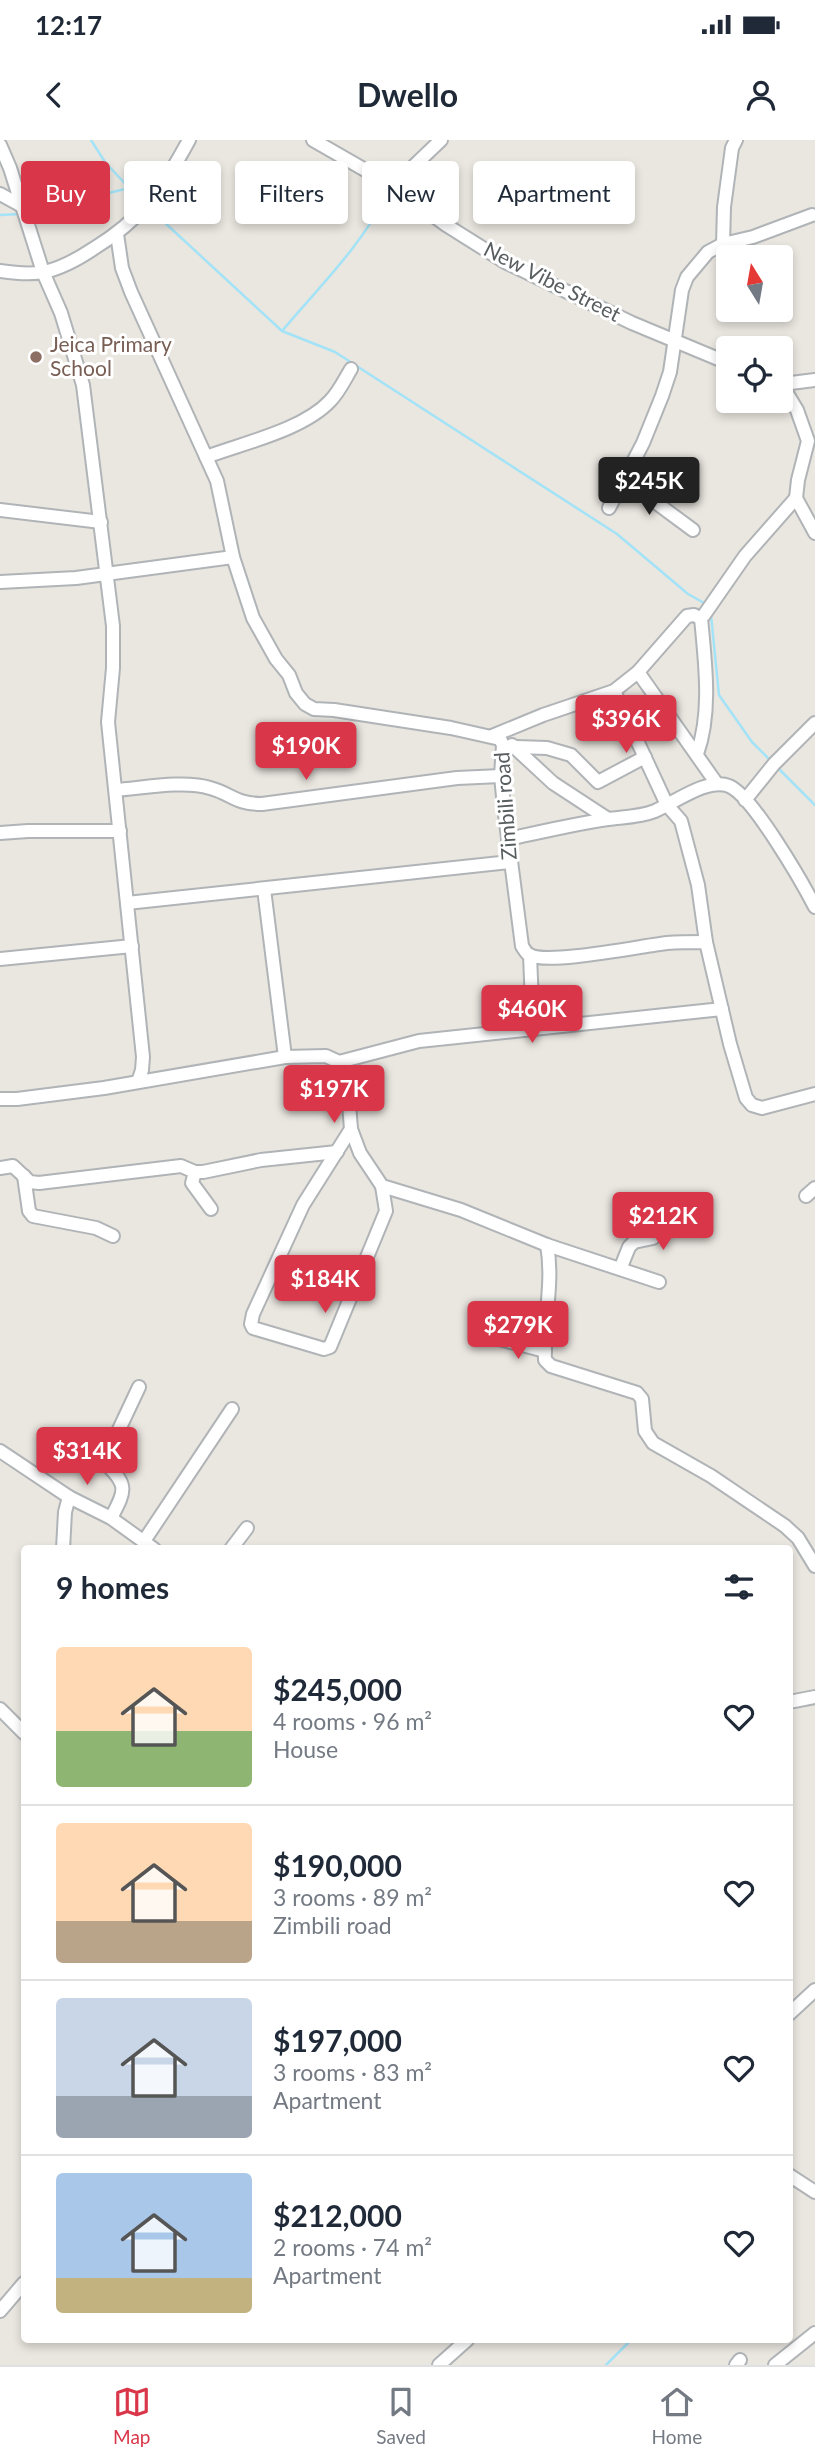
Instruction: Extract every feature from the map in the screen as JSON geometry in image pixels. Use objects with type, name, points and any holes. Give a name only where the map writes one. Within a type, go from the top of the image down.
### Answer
[{"type":"street","points":[[0,271],[43,272],[74,261],[117,234],[147,206],[166,181],[189,140]]},
{"type":"street","name":"New Vibe Street","points":[[313,140],[362,168]]},
{"type":"street","points":[[419,161],[441,140]]},
{"type":"street","points":[[723,244],[731,143]]},
{"type":"street","points":[[0,145],[21,203]]},
{"type":"street","points":[[0,194],[21,205]]},
{"type":"street","points":[[609,508],[643,443],[670,372],[681,290],[687,277],[708,252],[723,244],[753,237],[813,215]]},
{"type":"street","points":[[28,224],[43,272],[61,313],[83,385],[101,522],[113,626],[114,668],[108,722],[143,1057],[138,1082]]},
{"type":"street","name":"New Vibe Street","points":[[445,224],[505,262],[620,318],[716,358]]},
{"type":"street","name":"Zimbili road","points":[[117,234],[122,268],[131,292],[206,457],[223,502],[233,557],[253,618],[289,676],[296,693],[305,704],[314,709],[360,714],[497,739],[522,946],[530,956],[533,1028]]},
{"type":"street","points":[[206,457],[288,427],[312,415],[331,401],[351,369]]},
{"type":"street","points":[[793,383],[815,380]]},
{"type":"street","points":[[697,754],[703,733],[705,702],[701,618],[745,556],[796,498],[798,481],[811,442],[793,403]]},
{"type":"street","points":[[625,479],[693,530]]},
{"type":"street","points":[[796,498],[815,533]]},
{"type":"street","points":[[0,510],[101,522]]},
{"type":"street","points":[[0,582],[106,575],[233,557]]},
{"type":"street","points":[[497,739],[543,715],[614,691],[638,672],[687,616],[701,618]]},
{"type":"street","points":[[638,672],[717,784]]},
{"type":"street","points":[[614,691],[667,805],[681,821],[698,885],[706,942],[746,1098],[752,1105],[762,1108],[815,1094]]},
{"type":"street","points":[[745,800],[774,764],[815,723]]},
{"type":"street","points":[[497,739],[516,747],[547,748],[571,755],[598,782],[645,757]]},
{"type":"street","points":[[516,747],[553,783],[608,819]]},
{"type":"street","points":[[116,790],[191,786],[210,788],[246,804],[262,804],[457,778],[501,776]]},
{"type":"street","points":[[508,839],[647,814],[681,796],[717,784],[726,784],[745,800],[781,848],[815,907]]},
{"type":"street","points":[[0,833],[120,831]]},
{"type":"street","points":[[127,904],[510,862]]},
{"type":"street","points":[[264,889],[285,1057]]},
{"type":"street","points":[[530,956],[571,956],[668,943],[706,942]]},
{"type":"street","points":[[0,959],[132,946]]},
{"type":"street","points":[[0,1099],[138,1082],[285,1057],[326,1056],[339,1062],[419,1041],[722,1009]]},
{"type":"street","points":[[339,1062],[347,1079],[351,1129],[360,1153],[382,1186],[386,1211],[330,1347],[324,1349],[253,1328],[253,1314],[303,1205],[351,1129]]},
{"type":"street","points":[[0,1168],[13,1166],[34,1184],[181,1166],[195,1172],[261,1160],[337,1152]]},
{"type":"street","points":[[195,1172],[192,1183],[211,1209]]},
{"type":"street","points":[[24,1176],[29,1210],[33,1216],[96,1228],[113,1236]]},
{"type":"street","points":[[382,1186],[461,1210],[547,1245],[621,1267],[659,1282]]},
{"type":"street","points":[[621,1267],[629,1247],[634,1242],[653,1238],[649,1220]]},
{"type":"street","points":[[547,1245],[551,1266],[545,1360],[551,1366],[638,1393],[642,1399],[645,1431],[653,1443],[711,1476],[785,1526],[798,1538],[815,1566]]},
{"type":"street","points":[[499,1339],[545,1350]]},
{"type":"street","points":[[111,1518],[118,1506],[123,1485],[121,1479],[106,1464],[107,1455],[139,1387]]},
{"type":"street","points":[[0,1451],[69,1497],[111,1518],[149,1545],[232,1409]]},
{"type":"street","points":[[63,1545],[65,1512],[69,1497]]},
{"type":"street","points":[[234,1545],[247,1528]]},
{"type":"street","points":[[793,1701],[815,1697]]},
{"type":"street","points":[[0,1709],[21,1730]]},
{"type":"street","points":[[793,2010],[815,1990]]},
{"type":"street","points":[[793,2178],[815,2192]]},
{"type":"street","points":[[0,2311],[21,2286]]},
{"type":"street","points":[[775,2365],[815,2333]]},
{"type":"street","points":[[439,2365],[464,2343]]},
{"type":"waterway","points":[[91,140],[105,162],[124,183]]},
{"type":"waterway","points":[[110,193],[124,189]]},
{"type":"waterway","points":[[0,215],[21,214]]},
{"type":"waterway","points":[[166,224],[282,331],[335,352],[617,534],[688,594],[706,604]]},
{"type":"waterway","points":[[282,331],[370,224]]},
{"type":"waterway","points":[[711,615],[719,695],[752,742],[771,761]]},
{"type":"waterway","points":[[778,768],[815,805]]},
{"type":"waterway","points":[[606,2365],[628,2343]]},
{"type":"place","name":"Jeica Primary School","points":[[36,357]]}]
